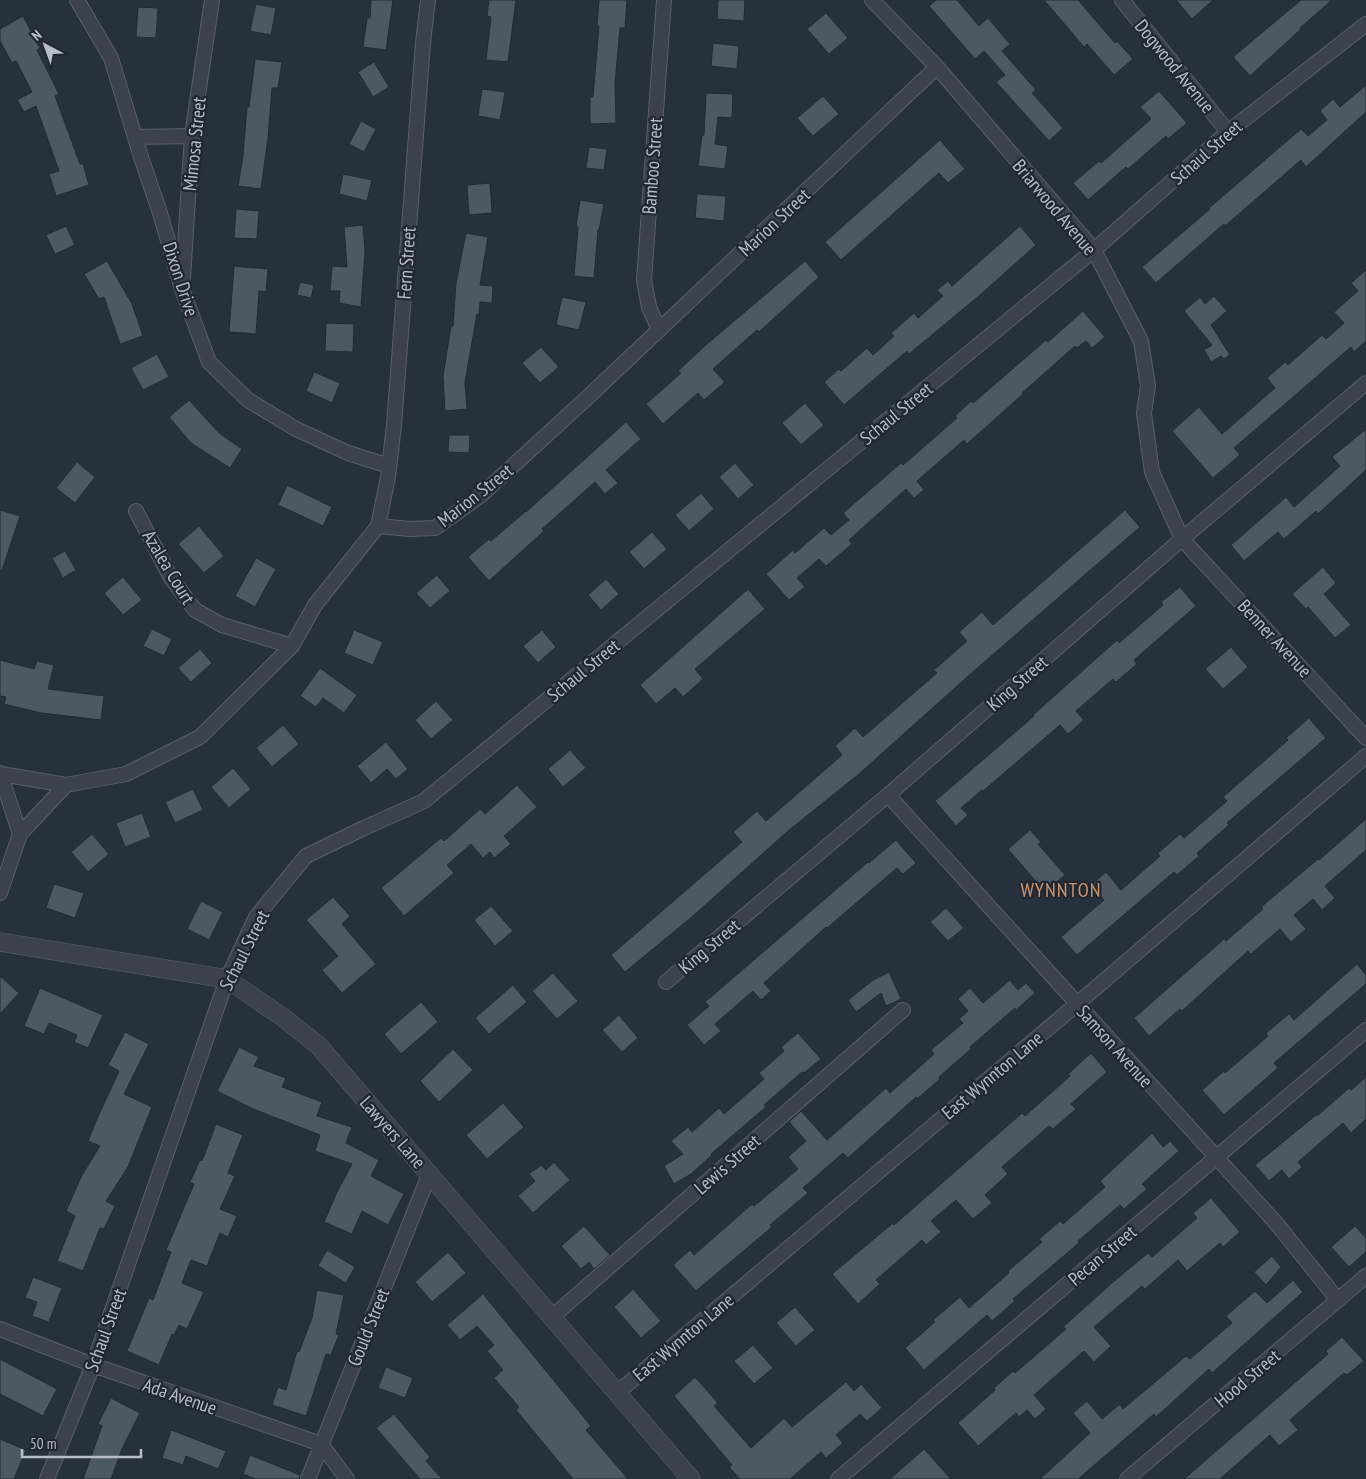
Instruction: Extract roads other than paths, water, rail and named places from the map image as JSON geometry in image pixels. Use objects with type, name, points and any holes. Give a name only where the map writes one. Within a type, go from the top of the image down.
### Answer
[{"type":"street","name":"Dixon Drive","points":[[77,0],[111,58],[182,289],[209,362],[248,400],[296,430],[348,453],[390,466]]},
{"type":"street","name":"Mimosa Street","points":[[182,289],[192,136],[212,0]]},
{"type":"street","name":"Fern Street","points":[[378,526],[390,466],[428,0]]},
{"type":"street","name":"Bamboo Street","points":[[659,330],[648,307],[644,280],[664,0]]},
{"type":"street","name":"Briarwood Avenue","points":[[872,0],[937,67],[1094,250],[1141,341],[1148,386],[1144,413],[1152,472],[1182,539]]},
{"type":"street","name":"Dogwood Avenue","points":[[1122,0],[1228,132]]},
{"type":"street","name":"Schaul Street","points":[[47,1479],[93,1365],[227,979],[256,918],[306,856],[424,801],[1094,250],[1228,132],[1366,24]]},
{"type":"street","name":"Marion Street","points":[[378,526],[410,529],[435,528],[480,496],[937,67]]},
{"type":"street","points":[[135,137],[192,136]]},
{"type":"street","name":"King Street","points":[[666,982],[888,795],[1366,382]]},
{"type":"street","name":"Azalea Court","points":[[136,511],[171,578],[195,610],[222,624],[292,646]]},
{"type":"street","points":[[20,834],[1,774],[66,785],[126,774],[200,737],[292,646],[315,605],[378,526]]},
{"type":"street","name":"Benner Avenue","points":[[1182,539],[1366,738]]},
{"type":"street","name":"East Wynnton Lane","points":[[617,1393],[1077,1004],[1366,756]]},
{"type":"street","points":[[0,893],[20,834],[66,785]]},
{"type":"street","name":"Samson Avenue","points":[[888,795],[1276,1223],[1338,1300]]},
{"type":"street","name":"Lawyers Lane","points":[[0,942],[227,979],[285,1019],[318,1046],[691,1479]]},
{"type":"street","name":"Lewis Street","points":[[552,1317],[903,1010]]},
{"type":"street","name":"Pecan Street","points":[[838,1479],[1366,1030]]},
{"type":"street","name":"Gould Street","points":[[308,1479],[429,1175]]},
{"type":"street","name":"Hood Street","points":[[1127,1479],[1366,1276]]},
{"type":"street","name":"Ada Avenue","points":[[0,1329],[93,1365],[321,1444]]},
{"type":"street","points":[[321,1444],[347,1479]]},
{"type":"district","name":"WYNNTON","points":[[1061,890]]}]
